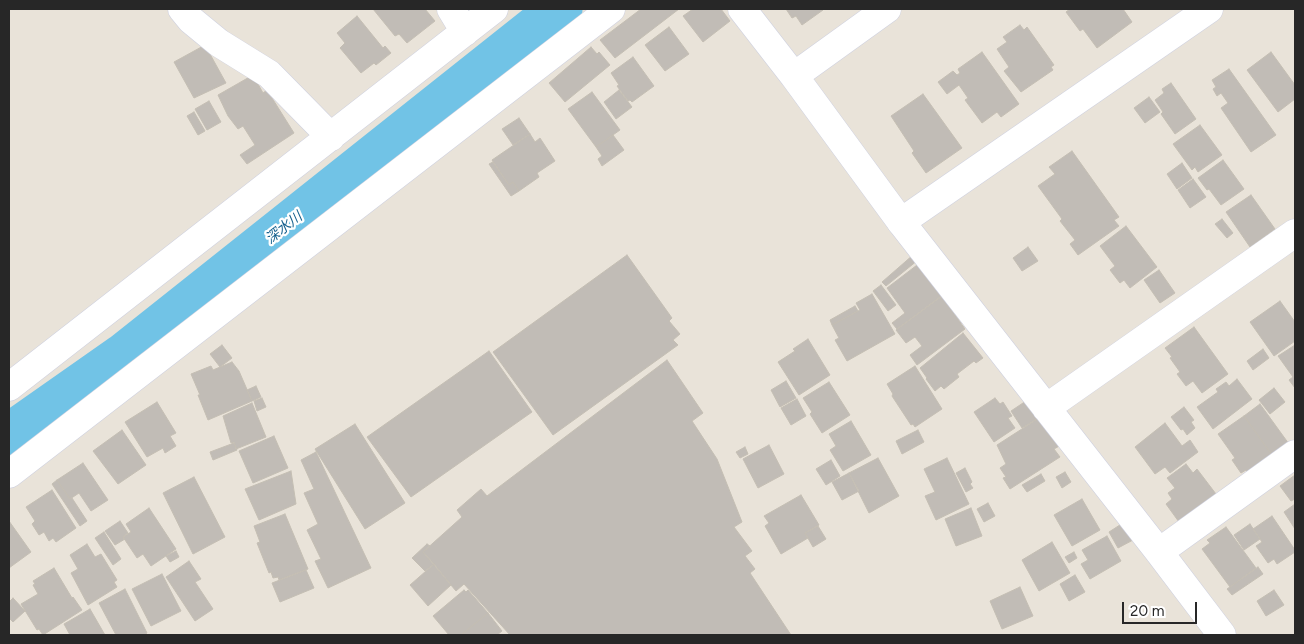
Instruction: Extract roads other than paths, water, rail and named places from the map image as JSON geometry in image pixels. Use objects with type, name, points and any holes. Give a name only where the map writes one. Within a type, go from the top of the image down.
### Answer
[{"type":"street","points":[[182,9],[191,20],[220,43],[270,74],[331,137]]},
{"type":"street","points":[[452,9],[465,32]]},
{"type":"street","points":[[9,388],[494,9]]},
{"type":"street","points":[[9,474],[611,9]]},
{"type":"street","points":[[742,9],[794,76],[901,222],[1222,635]]},
{"type":"street","points":[[794,76],[887,9]]},
{"type":"street","points":[[901,222],[1209,9]]},
{"type":"street","points":[[1046,408],[1295,234]]},
{"type":"street","points":[[1158,552],[1295,454]]},
{"type":"waterway","name":"深水川","points":[[9,446],[19,429],[123,356],[560,9]]}]
